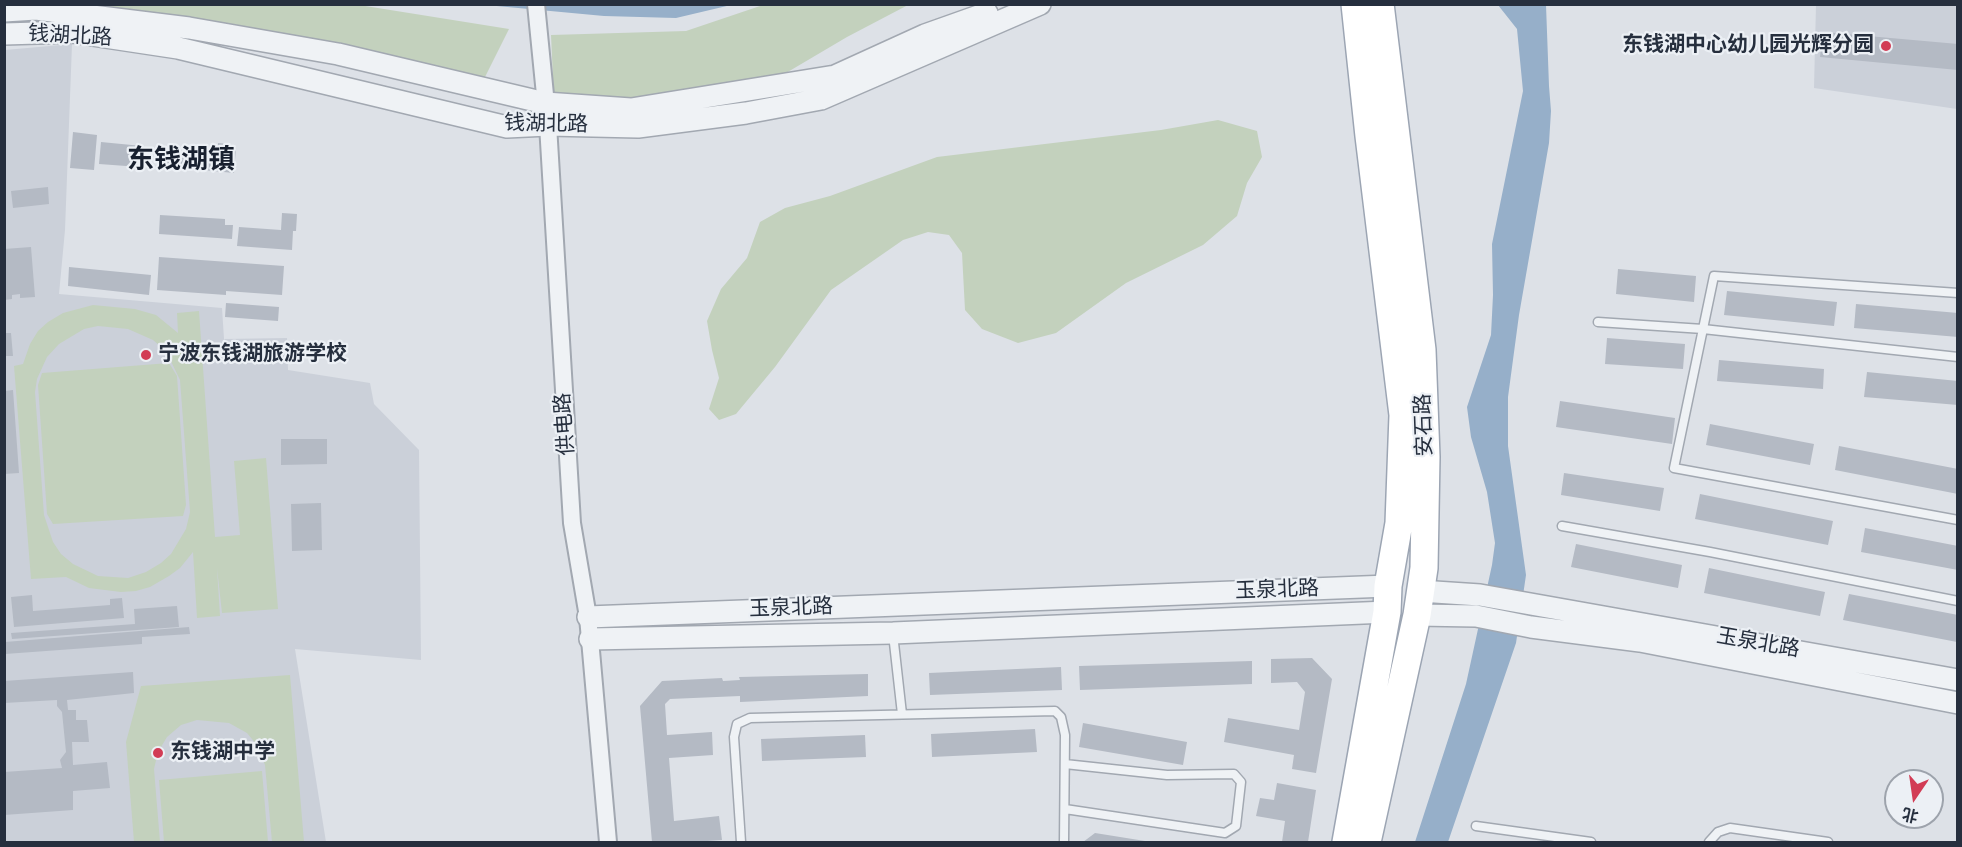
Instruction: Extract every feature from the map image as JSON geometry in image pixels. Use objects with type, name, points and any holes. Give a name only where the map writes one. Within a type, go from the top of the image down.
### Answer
[{"type":"main road","name":"安石路","points":[[1346,843],[1399,523],[1403,415],[1368,136],[1355,4]]},
{"type":"main road","name":"安石路","points":[[1367,843],[1424,568],[1426,457],[1422,350],[1380,4]]},
{"type":"main road","name":"玉泉北路","points":[[1388,599],[1418,603]]},
{"type":"street","name":"供电路","points":[[536,4],[548,125],[572,523],[588,617],[608,843]]},
{"type":"street","name":"钱湖北路","points":[[4,11],[36,9],[189,28],[338,54],[545,103],[631,109],[835,76],[925,35],[1010,4]]},
{"type":"street","name":"钱湖北路","points":[[4,34],[72,32],[178,48],[507,127],[548,125],[638,127],[746,113],[821,99],[1040,4]]},
{"type":"street","name":"玉泉北路","points":[[1418,603],[1480,595],[1958,680]]},
{"type":"street","name":"玉泉北路","points":[[588,617],[1388,599]]},
{"type":"street","name":"玉泉北路","points":[[590,639],[892,633],[1388,599]]},
{"type":"street","name":"玉泉北路","points":[[1418,603],[1531,627],[1640,641],[1958,703]]},
{"type":"lane","points":[[1958,293],[1714,276],[1674,468],[1958,520]]},
{"type":"lane","points":[[1598,322],[1703,329],[1958,357]]},
{"type":"lane","points":[[1562,526],[1710,552],[1958,601]]},
{"type":"lane","points":[[892,633],[902,714]]},
{"type":"lane","points":[[741,843],[734,737],[737,724],[750,718],[1055,711],[1061,717],[1065,735],[1064,843]]},
{"type":"lane","points":[[1065,764],[1167,775],[1234,774],[1241,782],[1236,826],[1225,833],[1065,809]]},
{"type":"lane","points":[[1476,826],[1591,843]]},
{"type":"lane","points":[[1709,843],[1718,832],[1730,828],[1828,843]]},
{"type":"shaded area","name":"东钱湖中心幼儿园光辉分园","points":[[1816,5],[1957,5],[1957,109],[1814,88]]},
{"type":"shaded area","name":"宁波东钱湖旅游学校","points":[[72,44],[65,230],[59,294],[222,308],[224,339],[287,338],[288,370],[370,383],[374,404],[419,450],[421,660],[295,649],[326,842],[5,842],[5,50]]},
{"type":"green space","points":[[76,5],[359,5],[509,29],[483,81]]},
{"type":"green space","points":[[763,5],[908,5],[786,73],[719,102],[555,122],[551,35],[686,31]]},
{"type":"green space","points":[[1218,120],[1257,131],[1262,157],[1247,183],[1237,216],[1203,245],[1126,283],[1056,333],[1018,343],[982,329],[965,310],[962,253],[949,235],[928,232],[903,240],[831,290],[775,367],[736,414],[719,420],[709,409],[719,378],[707,321],[721,289],[747,258],[760,222],[785,208],[830,196],[937,157],[1161,130]]},
{"type":"green space","points":[[93,305],[135,309],[156,315],[178,333],[177,313],[199,311],[215,537],[240,535],[234,461],[266,458],[278,609],[222,613],[217,568],[220,616],[197,618],[193,552],[180,568],[169,576],[150,587],[136,591],[121,592],[89,588],[66,577],[31,579],[14,366],[23,364],[30,344],[38,331],[63,313]],"holes":[[[98,326],[128,329],[153,340],[166,351],[180,380],[190,512],[186,529],[171,554],[146,572],[128,578],[98,576],[73,564],[61,554],[53,542],[44,515],[35,392],[37,379],[47,357],[59,344],[84,329]]]},
{"type":"green space","points":[[169,363],[177,376],[186,505],[183,516],[53,524],[47,514],[38,385],[42,373]]},
{"type":"green space","points":[[290,675],[304,842],[272,842],[265,765],[257,745],[247,733],[229,723],[197,720],[181,725],[167,737],[158,752],[154,769],[160,842],[134,842],[126,742],[141,686]]},
{"type":"green space","points":[[262,771],[268,842],[164,842],[159,780]]},
{"type":"water","points":[[486,5],[731,5],[676,18],[604,16]]},
{"type":"water","points":[[1498,5],[1546,5],[1551,111],[1549,143],[1519,315],[1508,397],[1508,446],[1526,575],[1516,643],[1448,842],[1415,842],[1466,684],[1495,543],[1487,492],[1471,437],[1467,407],[1491,335],[1492,244],[1523,91],[1517,29]]},
{"type":"building","points":[[1823,32],[1958,44],[1958,70],[1820,57]]},
{"type":"building","points":[[73,132],[97,135],[94,170],[70,168]]},
{"type":"building","points":[[101,142],[142,146],[140,167],[99,164]]},
{"type":"building","points":[[218,143],[236,147],[234,173],[161,166],[163,152],[217,157]]},
{"type":"building","points":[[48,187],[49,204],[13,208],[11,191]]},
{"type":"building","points":[[282,213],[297,214],[292,250],[237,246],[239,227],[281,230]]},
{"type":"building","points":[[160,215],[225,219],[225,225],[233,225],[232,239],[159,234]]},
{"type":"building","points":[[31,247],[35,297],[20,298],[20,294],[12,295],[12,299],[4,300],[4,249]]},
{"type":"building","points":[[159,257],[284,266],[282,295],[226,291],[226,295],[157,290]]},
{"type":"building","points":[[69,267],[151,275],[149,295],[68,286]]},
{"type":"building","points":[[1618,269],[1696,276],[1694,302],[1616,294]]},
{"type":"building","points":[[1727,291],[1837,302],[1834,326],[1724,315]]},
{"type":"building","points":[[226,303],[279,307],[278,321],[225,317]]},
{"type":"building","points":[[1856,304],[1958,313],[1958,337],[1854,328]]},
{"type":"building","points":[[4,333],[11,333],[13,356],[4,356]]},
{"type":"building","points":[[1607,338],[1685,344],[1683,369],[1605,364]]},
{"type":"building","points":[[1719,360],[1824,369],[1823,389],[1717,381]]},
{"type":"building","points":[[1867,372],[1958,381],[1958,405],[1864,397]]},
{"type":"building","points":[[13,390],[19,473],[4,474],[4,391]]},
{"type":"building","points":[[1560,401],[1675,418],[1672,444],[1556,427]]},
{"type":"building","points":[[1710,424],[1814,444],[1810,465],[1706,445]]},
{"type":"building","points":[[281,439],[327,439],[327,464],[281,465]]},
{"type":"building","points":[[1839,446],[1958,469],[1958,494],[1835,470]]},
{"type":"building","points":[[1564,473],[1664,488],[1660,511],[1561,495]]},
{"type":"building","points":[[1700,494],[1833,521],[1828,545],[1695,519]]},
{"type":"building","points":[[321,503],[322,550],[292,551],[291,504]]},
{"type":"building","points":[[1865,528],[1958,546],[1958,570],[1861,552]]},
{"type":"building","points":[[1576,544],[1682,565],[1678,588],[1571,567]]},
{"type":"building","points":[[1709,568],[1825,592],[1820,616],[1704,593]]},
{"type":"building","points":[[1849,594],[1958,615],[1957,642],[1843,620]]},
{"type":"building","points":[[32,595],[33,611],[110,605],[110,599],[122,598],[124,618],[14,627],[11,597]]},
{"type":"building","points":[[177,606],[179,627],[12,639],[11,633],[135,624],[134,609]]},
{"type":"building","points":[[189,627],[190,634],[142,637],[142,644],[5,654],[5,642]]},
{"type":"building","points":[[1312,658],[1332,679],[1316,773],[1292,769],[1294,755],[1224,742],[1228,718],[1299,730],[1305,692],[1297,682],[1271,683],[1271,659]]},
{"type":"building","points":[[1252,661],[1252,684],[1080,690],[1079,666]]},
{"type":"building","points":[[1061,667],[1062,690],[930,695],[929,673]]},
{"type":"building","points":[[133,672],[134,693],[67,700],[68,710],[76,710],[76,720],[87,720],[89,742],[72,742],[73,765],[107,762],[110,788],[73,791],[73,810],[4,815],[4,772],[62,768],[60,760],[66,752],[62,712],[57,706],[57,700],[4,703],[4,681]]},
{"type":"building","points":[[868,674],[868,696],[740,702],[740,696],[670,699],[665,704],[667,735],[712,732],[713,755],[669,758],[674,821],[719,816],[722,840],[652,842],[640,706],[662,681],[722,678],[723,681],[740,680],[739,677]]},
{"type":"building","points":[[1083,723],[1187,742],[1183,765],[1079,747]]},
{"type":"building","points":[[1035,729],[1037,752],[932,757],[931,734]]},
{"type":"building","points":[[865,735],[866,757],[762,761],[761,739]]},
{"type":"building","points":[[1277,783],[1316,790],[1308,842],[1282,842],[1285,821],[1256,816],[1260,798],[1274,800]]},
{"type":"building","points":[[1095,833],[1145,841],[1083,842]]},
{"type":"place","name":"东钱湖中心幼儿园光辉分园","points":[[1886,46]]},
{"type":"place","name":"宁波东钱湖旅游学校","points":[[146,355]]},
{"type":"place","name":"东钱湖中学","points":[[158,753]]},
{"type":"district","name":"东钱湖镇","points":[[181,161]]}]
